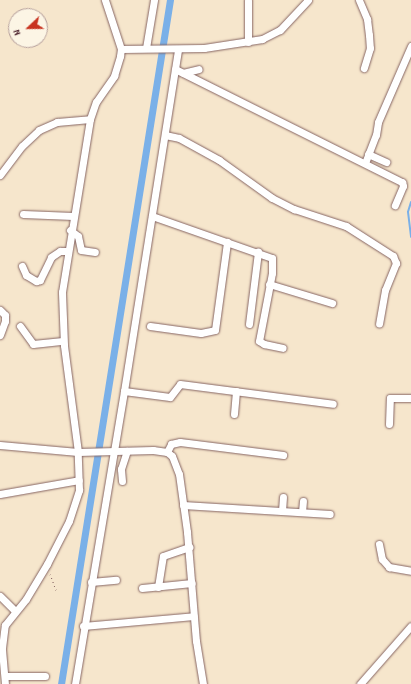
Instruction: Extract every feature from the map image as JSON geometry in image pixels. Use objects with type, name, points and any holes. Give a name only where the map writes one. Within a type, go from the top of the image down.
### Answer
[{"type":"street","points":[[45,676],[5,680],[2,657],[5,625],[44,569],[69,521],[76,500],[79,480],[78,452],[63,341],[62,292],[72,216],[90,119],[96,102],[114,76],[121,48],[105,0]]},
{"type":"street","points":[[149,48],[154,0]]},
{"type":"street","points":[[248,0],[248,42]]},
{"type":"street","points":[[121,48],[178,49],[248,42],[272,36],[308,0]]},
{"type":"street","points":[[359,0],[367,19],[370,48],[364,68]]},
{"type":"street","points":[[365,163],[378,122],[408,62],[411,46]]},
{"type":"street","points":[[75,684],[83,626],[114,452],[178,49]]},
{"type":"street","points":[[175,69],[402,182],[403,186],[395,205]]},
{"type":"street","points":[[183,73],[199,69]]},
{"type":"street","points":[[0,174],[22,146],[39,130],[57,122],[90,119]]},
{"type":"street","points":[[165,135],[179,138],[219,160],[272,198],[294,209],[346,226],[394,256],[396,263],[385,290],[380,322]]},
{"type":"street","points":[[368,154],[386,162]]},
{"type":"street","points":[[23,214],[72,216]]},
{"type":"street","points":[[152,216],[269,255],[273,261],[259,341],[264,344],[284,348]]},
{"type":"street","points":[[70,230],[78,236],[81,250],[94,252]]},
{"type":"street","points":[[150,326],[201,334],[215,330],[227,242]]},
{"type":"street","points":[[22,266],[26,275],[36,281],[40,280],[51,257],[60,251],[67,251]]},
{"type":"street","points":[[249,324],[258,252]]},
{"type":"street","points":[[269,284],[332,302]]},
{"type":"street","points":[[0,310],[5,315],[5,321],[0,335]]},
{"type":"street","points":[[20,326],[33,344],[63,341]]},
{"type":"street","points":[[124,390],[170,397],[180,384],[333,404]]},
{"type":"street","points":[[234,414],[236,391]]},
{"type":"street","points":[[389,424],[390,398],[411,398]]},
{"type":"street","points":[[167,452],[171,444],[180,442],[283,456]]},
{"type":"street","points":[[0,445],[78,452],[167,452],[172,456],[179,474],[189,547],[194,616],[203,684]]},
{"type":"street","points":[[122,481],[121,469],[127,451]]},
{"type":"street","points":[[0,494],[79,480]]},
{"type":"street","points":[[282,511],[283,497]]},
{"type":"street","points":[[302,512],[303,501]]},
{"type":"street","points":[[183,506],[330,514]]},
{"type":"street","points":[[379,544],[382,559],[389,567],[411,570]]},
{"type":"street","points":[[158,587],[163,556],[189,547]]},
{"type":"street","points":[[91,582],[116,580]]},
{"type":"street","points":[[142,588],[192,583]]},
{"type":"street","points":[[0,596],[15,611]]},
{"type":"street","points":[[83,626],[194,616]]},
{"type":"street","points":[[360,684],[411,626]]},
{"type":"path","points":[[44,569],[54,580],[57,592]]},
{"type":"waterway","points":[[61,684],[170,0]]},
{"type":"waterway","points":[[411,202],[408,212],[411,237]]}]
